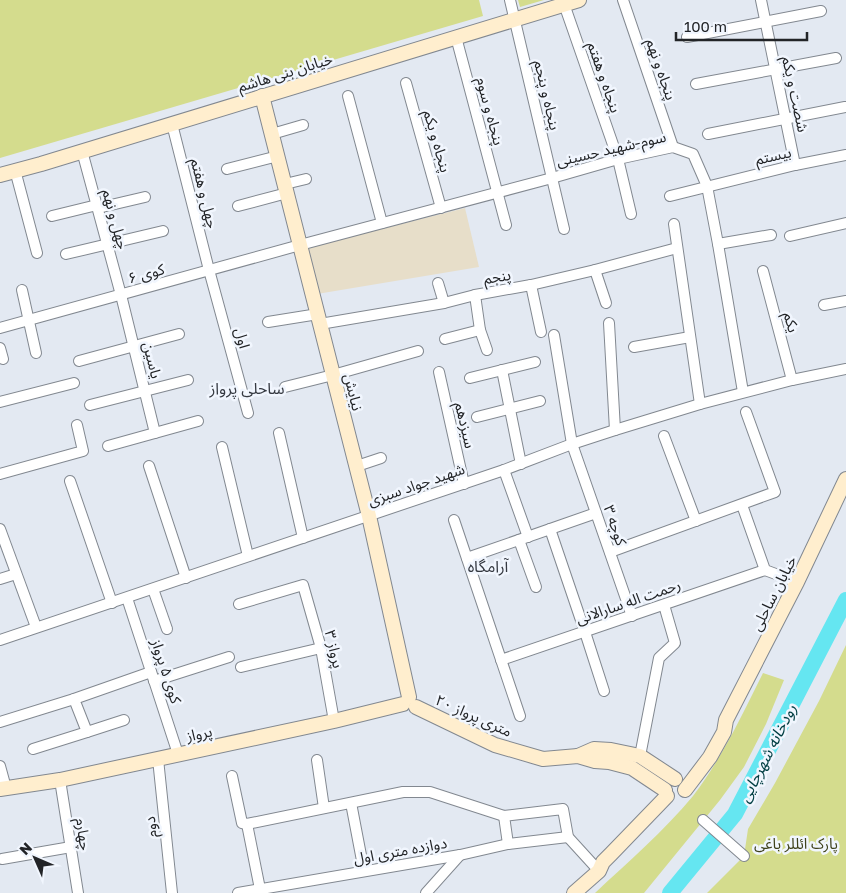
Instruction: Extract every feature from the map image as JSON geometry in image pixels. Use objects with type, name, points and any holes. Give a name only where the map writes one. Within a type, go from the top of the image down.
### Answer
[{"type":"street","name":"پنجاه و پنجم","points":[[510,0],[564,229]]},
{"type":"street","name":"خیابان بنی هاشم","points":[[0,174],[172,124],[579,0]]},
{"type":"street","name":"پنجاه و نهم","points":[[623,0],[673,147]]},
{"type":"street","name":"شصت و یکم","points":[[761,0],[795,165]]},
{"type":"street","name":"پنجاه و هفتم","points":[[564,4],[618,159],[632,214]]},
{"type":"street","points":[[688,37],[821,11]]},
{"type":"street","name":"پنجاه و سوم","points":[[456,38],[497,193]]},
{"type":"street","points":[[696,84],[836,58]]},
{"type":"street","name":"پنجاه و یکم","points":[[406,83],[441,208]]},
{"type":"street","name":"نیایش","points":[[262,96],[370,516],[409,703]]},
{"type":"street","points":[[348,96],[382,223]]},
{"type":"street","points":[[708,134],[845,107]]},
{"type":"street","name":"چهل و هفتم","points":[[172,124],[209,270]]},
{"type":"street","points":[[272,134],[303,125]]},
{"type":"street","name":"سوم-شهید حسینی","points":[[300,245],[618,159],[673,147],[693,154],[707,186],[743,392]]},
{"type":"street","name":"چهل و نهم","points":[[82,151],[122,295]]},
{"type":"street","name":"بیستم","points":[[670,196],[795,165],[846,155]]},
{"type":"street","points":[[227,169],[278,156]]},
{"type":"street","points":[[15,170],[37,253]]},
{"type":"street","points":[[238,206],[286,189],[306,179]]},
{"type":"street","points":[[497,193],[506,225]]},
{"type":"street","points":[[52,216],[146,197]]},
{"type":"street","points":[[790,236],[846,223]]},
{"type":"street","points":[[674,224],[700,404]]},
{"type":"street","points":[[66,254],[163,231]]},
{"type":"street","points":[[718,244],[771,235]]},
{"type":"street","name":"کوی ۶","points":[[0,328],[300,245]]},
{"type":"street","name":"پنجم","points":[[268,322],[319,319],[444,303],[595,270],[678,248]]},
{"type":"street","name":"اول","points":[[209,270],[248,413]]},
{"type":"street","points":[[595,270],[606,303]]},
{"type":"street","name":"یکم","points":[[763,271],[792,380]]},
{"type":"street","points":[[438,283],[444,303]]},
{"type":"street","points":[[531,285],[541,332]]},
{"type":"street","points":[[22,290],[36,352]]},
{"type":"street","name":"یاسین","points":[[122,295],[155,433]]},
{"type":"street","points":[[475,295],[480,330],[487,350]]},
{"type":"street","points":[[824,305],[846,301]]},
{"type":"street","points":[[609,323],[615,430]]},
{"type":"street","points":[[445,339],[480,330]]},
{"type":"street","points":[[79,361],[179,334]]},
{"type":"street","name":"کوچه ۳","points":[[554,335],[572,444],[632,616]]},
{"type":"street","points":[[634,347],[690,336]]},
{"type":"street","points":[[0,348],[3,359]]},
{"type":"street","points":[[285,387],[418,350]]},
{"type":"street","points":[[470,378],[535,362]]},
{"type":"street","name":"شهید جواد سبزی","points":[[0,640],[464,484],[615,430],[743,392],[846,369]]},
{"type":"street","points":[[502,370],[521,464]]},
{"type":"street","name":"سیزدهم","points":[[439,372],[464,484]]},
{"type":"street","points":[[90,405],[188,380]]},
{"type":"street","points":[[0,402],[74,383]]},
{"type":"street","points":[[477,417],[540,401]]},
{"type":"street","points":[[610,552],[775,492],[746,412]]},
{"type":"street","points":[[108,446],[198,421]]},
{"type":"street","points":[[0,474],[83,451],[77,426]]},
{"type":"street","points":[[279,433],[303,538]]},
{"type":"street","points":[[664,436],[696,521]]},
{"type":"street","points":[[222,447],[248,556]]},
{"type":"street","points":[[357,466],[381,458]]},
{"type":"street","points":[[149,466],[186,578]]},
{"type":"street","points":[[504,470],[536,587]]},
{"type":"street","name":"خیابان ساحلی","points":[[669,795],[665,786],[669,781],[680,783],[710,757],[724,732],[726,720],[797,582],[846,478]]},
{"type":"street","points":[[70,481],[112,603]]},
{"type":"street","points":[[742,505],[765,570],[797,582]]},
{"type":"street","points":[[467,558],[596,513]]},
{"type":"street","points":[[454,520],[520,716]]},
{"type":"street","points":[[0,529],[3,545],[36,627]]},
{"type":"street","points":[[550,529],[604,691]]},
{"type":"street","name":"رحمت اله سارالانی","points":[[501,660],[765,570]]},
{"type":"street","points":[[0,579],[16,574]]},
{"type":"street","name":"پرواز ۳","points":[[239,604],[303,585],[321,648],[334,721]]},
{"type":"street","points":[[153,589],[167,629]]},
{"type":"street","name":"کوی ۵ پرواز","points":[[127,598],[178,754]]},
{"type":"street","points":[[640,756],[660,658],[675,643],[664,605]]},
{"type":"street","points":[[241,667],[321,648]]},
{"type":"street","points":[[0,722],[153,676],[229,658]]},
{"type":"street","points":[[74,699],[87,732]]},
{"type":"street","name":"پرواز","points":[[3,788],[60,780],[409,703]]},
{"type":"street","name":"۲۰ متری پرواز","points":[[409,703],[495,745],[543,759],[578,756],[632,768],[669,795]]},
{"type":"street","points":[[34,749],[124,720]]},
{"type":"street","name":"۲۰ متری پرواز","points":[[578,756],[594,749],[611,750],[640,756],[680,783]]},
{"type":"street","name":"دوم","points":[[158,759],[172,893]]},
{"type":"street","points":[[317,760],[324,808]]},
{"type":"street","points":[[0,766],[3,788]]},
{"type":"street","points":[[232,776],[242,823],[246,824],[403,792],[430,792],[504,816],[563,809],[568,837],[599,871]]},
{"type":"street","name":"چهارم","points":[[60,780],[78,893]]},
{"type":"street","points":[[574,893],[599,871],[603,862],[669,795]]},
{"type":"street","points":[[351,802],[364,871]]},
{"type":"street","points":[[504,816],[508,844]]},
{"type":"street","points":[[703,820],[744,856]]},
{"type":"street","points":[[246,824],[260,889]]},
{"type":"street","name":"دوازده متری اول","points":[[238,893],[460,855],[508,844],[568,837]]},
{"type":"street","points":[[2,859],[71,846]]},
{"type":"street","points":[[426,893],[460,855]]},
{"type":"shaded area","points":[[465,208],[479,267],[311,295],[304,251],[309,247]]},
{"type":"green space","points":[[0,0],[479,0],[483,16],[0,158]]},
{"type":"green space","points":[[518,0],[544,0],[520,7]]},
{"type":"green space","name":"پارک ائللر باغی","points":[[846,645],[846,893],[707,893],[744,856],[748,829],[819,701]]},
{"type":"green space","points":[[763,673],[784,680],[766,724],[744,767],[720,800],[644,893],[595,893],[658,834],[693,796],[722,751]]},
{"type":"waterway","name":"رودخانه شهرچایی","points":[[670,893],[735,814],[846,600]]},
{"type":"district","name":"ساحلی پرواز","points":[[247,388]]},
{"type":"district","name":"آرامگاه","points":[[488,566]]}]
